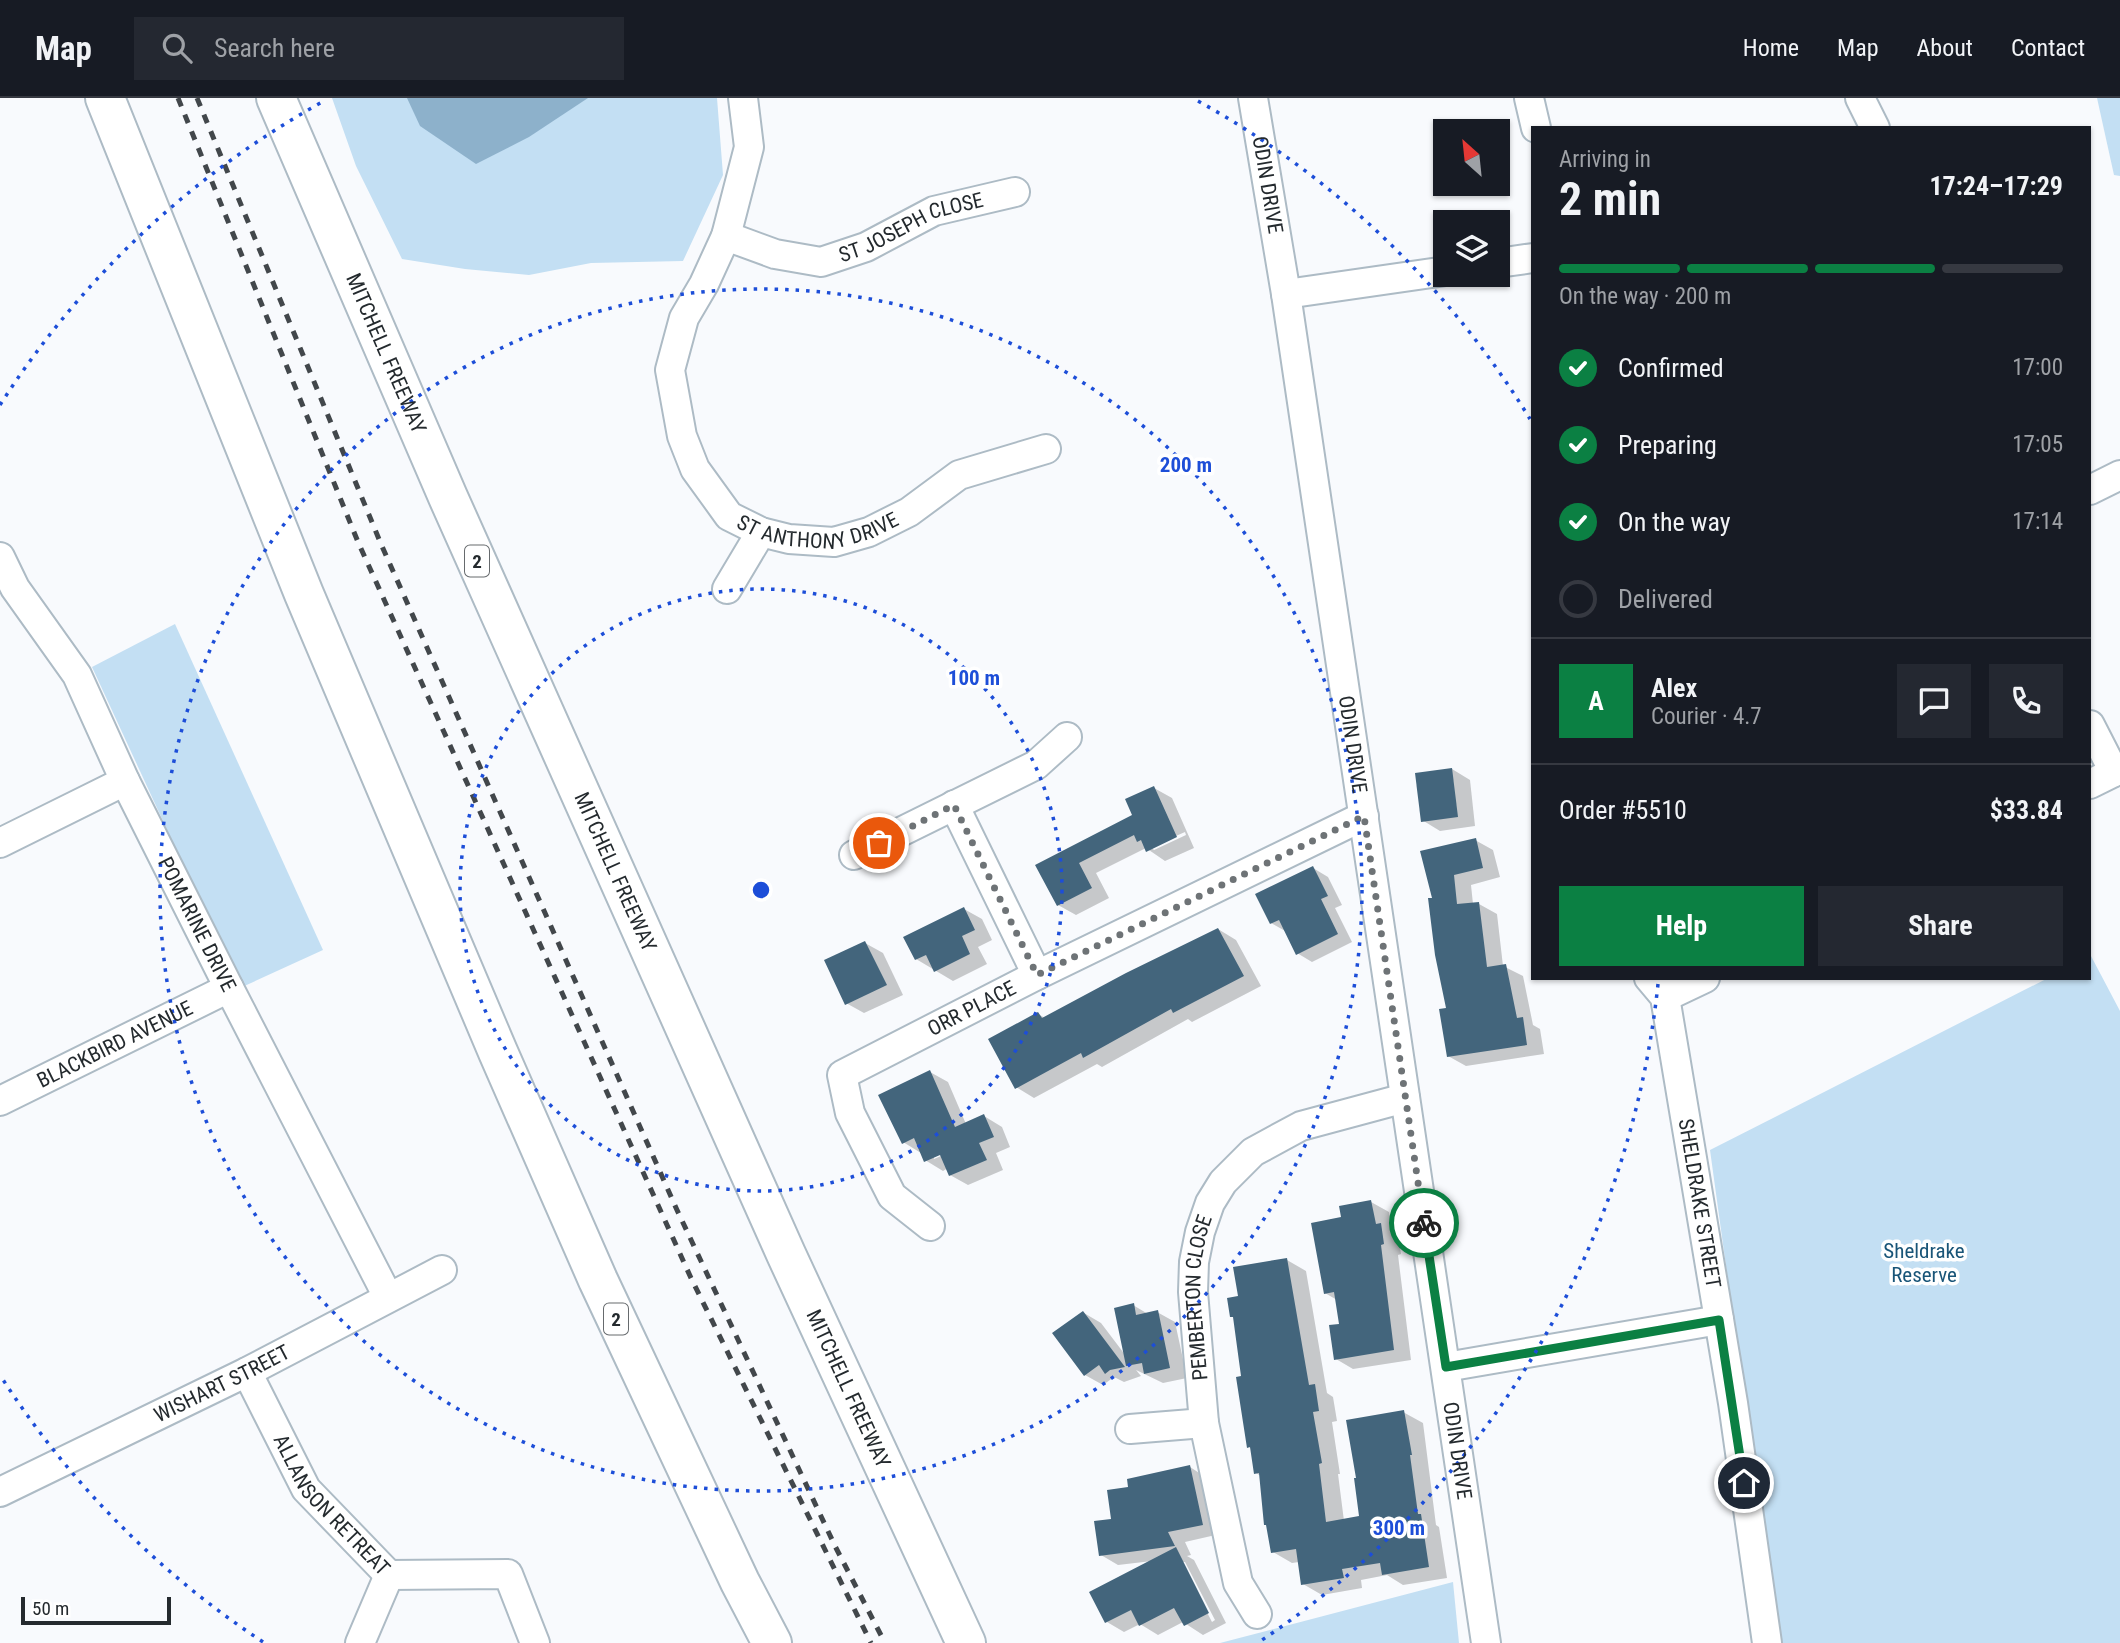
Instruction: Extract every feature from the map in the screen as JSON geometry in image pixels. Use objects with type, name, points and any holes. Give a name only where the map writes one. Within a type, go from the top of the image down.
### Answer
[{"type":"highway","name":"2","points":[[105,98],[304,594],[498,1052],[597,1280],[740,1582],[772,1643]]},
{"type":"highway","name":"MITCHELL FREEWAY","points":[[276,98],[448,497],[769,1218],[965,1642]]},
{"type":"street","name":"ST ANTHONY DRIVE","points":[[743,98],[749,147],[726,236],[704,285],[684,318],[670,370],[682,436],[695,469],[729,516],[761,532],[789,539],[834,542],[869,532],[909,512],[959,475],[1046,449]]},
{"type":"street","name":"ODIN DRIVE","points":[[1253,98],[1286,294],[1486,1643]]},
{"type":"street","points":[[1529,98],[1536,126]]},
{"type":"street","points":[[1860,98],[1874,126]]},
{"type":"street","name":"ST JOSEPH CLOSE","points":[[726,236],[775,254],[821,262],[866,247],[934,211],[1015,192]]},
{"type":"street","points":[[1510,261],[1531,258]]},
{"type":"street","points":[[1286,294],[1433,273]]},
{"type":"street","points":[[2091,490],[2120,475]]},
{"type":"street","points":[[727,589],[761,532]]},
{"type":"street","name":"POMARINE DRIVE","points":[[0,557],[7,592],[77,675],[125,780],[388,1297]]},
{"type":"street","points":[[2091,728],[2108,775]]},
{"type":"street","points":[[854,855],[1036,765],[1068,737]]},
{"type":"street","points":[[0,843],[125,780]]},
{"type":"street","points":[[954,805],[1037,975]]},
{"type":"street","name":"ORR PLACE","points":[[930,1226],[892,1196],[850,1113],[842,1075],[1037,975],[1364,816]]},
{"type":"street","points":[[1657,988],[1695,980]]},
{"type":"street","name":"BLACKBIRD AVENUE","points":[[0,1101],[229,988]]},
{"type":"street","name":"SHELDRAKE STREET","points":[[1657,988],[1719,1320],[1767,1643]]},
{"type":"street","name":"PEMBERTON CLOSE","points":[[1257,1614],[1238,1583],[1204,1423],[1193,1292],[1194,1262],[1200,1232],[1210,1203],[1223,1182],[1253,1152],[1290,1131],[1321,1119],[1405,1098]]},
{"type":"street","name":"WISHART STREET","points":[[0,1492],[247,1372],[442,1270]]},
{"type":"street","points":[[1446,1367],[1719,1320]]},
{"type":"street","name":"ALLANSON RETREAT","points":[[247,1372],[306,1489],[389,1575],[509,1574],[535,1643]]},
{"type":"street","points":[[1130,1429],[1204,1423]]},
{"type":"street","points":[[360,1643],[389,1575]]},
{"type":"green space","points":[[332,98],[717,98],[723,175],[683,261],[591,263],[529,275],[402,259],[356,166]]},
{"type":"green space","points":[[2097,98],[2120,98],[2120,176],[2114,175]]},
{"type":"green space","points":[[175,624],[323,950],[240,988],[92,667]]},
{"type":"green space","name":"Sheldrake Reserve","points":[[2091,956],[2120,1011],[2120,1643],[1778,1643],[1710,1150],[2044,980],[2091,980]]},
{"type":"green space","points":[[1453,1582],[1459,1643],[1220,1643]]},
{"type":"shaded area","points":[[407,98],[588,98],[529,137],[476,164],[420,126]]},
{"type":"building","points":[[1452,768],[1458,817],[1421,822],[1415,773]]},
{"type":"building","points":[[1154,786],[1177,837],[1146,852],[1141,840],[1137,842],[1134,835],[1079,863],[1092,888],[1057,906],[1035,865],[1132,815],[1125,799]]},
{"type":"building","points":[[1476,838],[1483,868],[1454,875],[1457,904],[1479,902],[1487,967],[1506,964],[1517,1018],[1523,1017],[1527,1045],[1447,1057],[1439,1009],[1446,1008],[1435,955],[1428,898],[1432,898],[1420,851]]},
{"type":"building","points":[[1313,866],[1328,896],[1321,899],[1338,934],[1296,955],[1279,920],[1270,924],[1255,894]]},
{"type":"building","points":[[964,907],[975,930],[962,936],[970,954],[934,972],[926,955],[915,960],[903,937]]},
{"type":"building","points":[[1218,928],[1244,976],[1173,1013],[1171,1009],[1083,1058],[1081,1053],[1015,1089],[988,1039],[1038,1012],[1042,1018]]},
{"type":"building","points":[[865,941],[887,985],[845,1005],[824,960]]},
{"type":"building","points":[[930,1070],[955,1127],[984,1114],[994,1137],[979,1143],[987,1160],[949,1176],[940,1155],[924,1162],[914,1138],[902,1144],[878,1095]]},
{"type":"building","points":[[1371,1200],[1376,1224],[1381,1223],[1384,1244],[1381,1245],[1394,1350],[1334,1360],[1329,1325],[1339,1324],[1334,1292],[1324,1294],[1311,1223],[1341,1217],[1339,1206]]},
{"type":"building","points":[[1287,1258],[1309,1385],[1315,1384],[1319,1411],[1313,1412],[1322,1463],[1319,1464],[1326,1522],[1359,1516],[1356,1478],[1346,1420],[1404,1410],[1418,1514],[1421,1514],[1429,1567],[1382,1575],[1380,1563],[1342,1569],[1344,1578],[1301,1585],[1296,1549],[1271,1553],[1264,1525],[1259,1473],[1254,1474],[1250,1447],[1247,1448],[1236,1377],[1241,1376],[1233,1317],[1230,1317],[1227,1298],[1238,1296],[1233,1267]]},
{"type":"building","points":[[1134,1303],[1136,1315],[1158,1310],[1170,1368],[1144,1374],[1142,1363],[1126,1366],[1114,1308]]},
{"type":"building","points":[[1083,1311],[1125,1367],[1110,1370],[1105,1374],[1099,1365],[1084,1376],[1052,1333]]},
{"type":"building","points":[[1190,1465],[1203,1525],[1168,1532],[1175,1546],[1099,1556],[1094,1521],[1111,1519],[1107,1490],[1128,1487],[1127,1479]]},
{"type":"building","points":[[1176,1547],[1209,1613],[1184,1626],[1174,1608],[1139,1626],[1131,1610],[1105,1623],[1089,1592]]},
{"type":"railway","points":[[178,98],[358,542],[691,1278],[871,1643]]},
{"type":"railway","points":[[197,98],[381,544],[677,1210],[835,1546],[885,1643]]},
{"type":"way so far","points":[[879,843],[954,805],[1037,975],[1364,816],[1424,1223]]},
{"type":"route","points":[[1424,1223],[1446,1367],[1719,1320],[1744,1483]]}]
